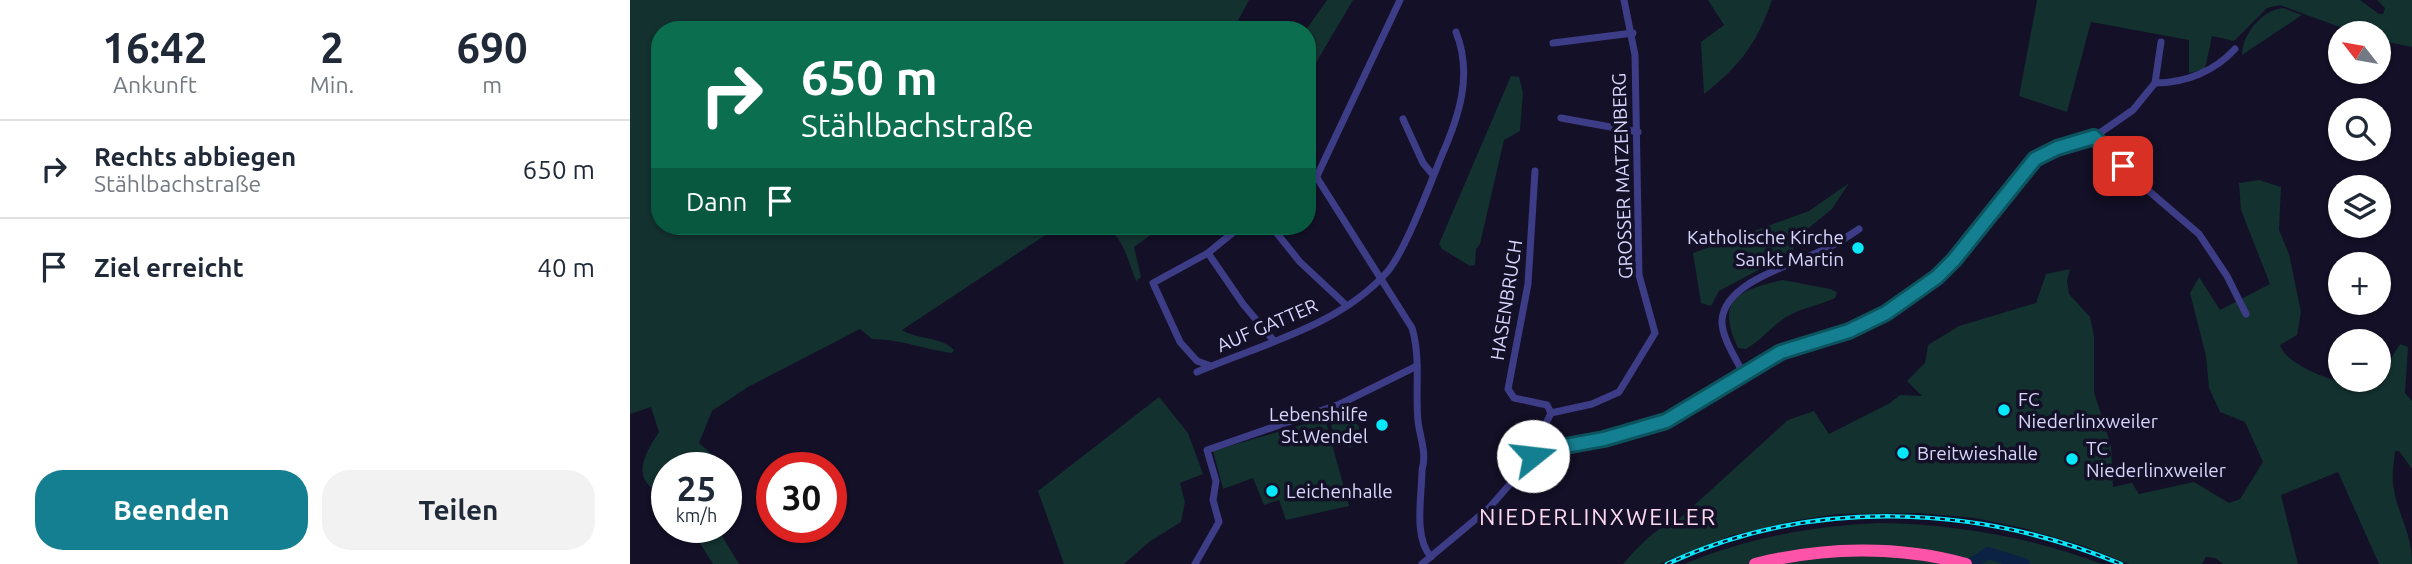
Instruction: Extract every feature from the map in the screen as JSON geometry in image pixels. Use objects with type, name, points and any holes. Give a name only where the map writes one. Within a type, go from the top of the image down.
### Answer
[{"type":"highway","points":[[1755,564],[1806,554],[1861,551],[1904,553],[1963,563]]},
{"type":"street","points":[[1400,0],[1317,176],[1412,328],[1418,421],[1425,460],[1422,470],[1422,544],[1431,557]]},
{"type":"street","name":"GROSSER MATZENBERG","points":[[1549,409],[1576,409],[1619,392],[1656,334],[1639,275],[1638,132],[1633,33],[1624,0]]},
{"type":"street","name":"AUF GATTER","points":[[1197,372],[1275,341],[1346,305],[1381,278],[1396,258],[1461,105],[1463,63],[1456,33]]},
{"type":"street","points":[[1553,43],[1633,33]]},
{"type":"street","points":[[1422,564],[1489,508],[1538,452],[1604,439],[1666,421],[1783,351],[1866,324],[1912,296],[1954,260],[2035,159],[2057,148],[2094,137],[2126,116],[2155,83],[2161,42]]},
{"type":"street","points":[[2155,83],[2176,81],[2214,69],[2235,49]]},
{"type":"street","points":[[1561,118],[1638,132]]},
{"type":"street","points":[[1403,119],[1423,163],[1433,175]]},
{"type":"street","points":[[2094,137],[2143,186],[2199,234],[2227,276],[2246,314]]},
{"type":"street","name":"HASENBRUCH","points":[[1535,171],[1528,284],[1508,389],[1514,398],[1549,409]]},
{"type":"street","points":[[1744,375],[1723,329],[1724,310],[1730,299],[1751,282],[1823,251],[1858,229]]},
{"type":"street","points":[[1212,366],[1197,361],[1180,342],[1153,283],[1208,253],[1230,235]]},
{"type":"street","points":[[1278,235],[1300,262],[1346,305]]},
{"type":"street","points":[[1208,253],[1237,296],[1275,341]]},
{"type":"street","points":[[1195,564],[1219,522],[1213,500],[1216,481],[1207,450],[1340,404],[1416,366]]},
{"type":"street","points":[[1538,452],[1537,442],[1549,409]]},
{"type":"green space","points":[[630,0],[1249,0],[1238,21],[651,21],[651,235],[1045,235],[902,330],[943,342],[954,350],[952,353],[872,339],[860,329],[748,387],[712,411],[699,443],[709,452],[651,452],[651,487],[643,475],[644,461],[659,432],[651,407],[630,414]]},
{"type":"green space","points":[[1327,0],[1353,0],[1316,63],[1316,21],[1312,21]]},
{"type":"green space","points":[[1708,0],[1772,0],[1746,53],[1728,74],[1704,94],[1701,42],[1724,25]]},
{"type":"green space","points":[[2037,0],[2360,0],[2383,14],[2385,8],[2377,0],[2412,0],[2412,47],[2391,43],[2391,21],[2328,23],[2280,5],[2267,8],[2234,41],[2212,36],[2205,69],[2189,73],[2189,40],[2091,22],[2067,112],[2019,96]]},
{"type":"green space","points":[[2283,8],[2302,15],[2242,55],[2245,39],[2255,24],[2268,13]]},
{"type":"green space","points":[[1511,76],[1519,77],[1523,93],[1520,131],[1504,140],[1480,244],[1476,249],[1475,265],[1470,266],[1442,249],[1439,244]]},
{"type":"green space","points":[[2259,180],[2281,187],[2279,230],[2289,254],[2301,312],[2297,335],[2280,345],[2286,354],[2307,369],[2328,378],[2328,392],[2391,392],[2391,358],[2400,344],[2408,347],[2405,393],[2412,401],[2412,469],[2399,451],[2395,451],[2393,480],[2410,542],[2412,564],[2379,564],[2338,472],[2281,495],[2298,564],[2223,564],[2215,558],[2206,557],[2202,564],[2129,564],[2084,546],[2023,528],[1975,518],[1920,513],[1837,514],[1798,520],[1733,535],[1659,564],[1623,564],[1648,538],[1679,519],[1788,420],[1814,411],[1829,434],[1890,403],[1900,395],[1922,396],[1907,381],[1925,363],[1928,345],[1959,326],[2036,303],[2046,274],[2070,269],[2067,281],[2069,294],[2090,317],[2094,336],[2094,392],[2111,446],[2113,487],[2132,483],[2139,494],[2194,482],[2229,503],[2240,499],[2263,462],[2245,422],[2220,412],[2209,388],[2206,356],[2190,293],[2199,277],[2220,310],[2270,284],[2241,210],[2239,183]]},
{"type":"green space","points":[[1849,183],[1832,209],[1800,235],[1792,252],[1719,291],[1711,306],[1701,303],[1693,253],[1809,211]]},
{"type":"green space","points":[[1115,235],[1151,235],[1134,247],[1141,277],[1136,281],[1127,257]]},
{"type":"green space","points":[[1783,280],[1837,292],[1835,298],[1786,317],[1746,349],[1738,348],[1729,318],[1735,299],[1754,288]]},
{"type":"green space","points":[[1159,397],[1188,433],[1203,474],[1180,483],[1185,502],[1181,522],[1149,542],[1124,564],[1064,564],[1038,491]]},
{"type":"green space","points":[[1342,413],[1348,413],[1359,427],[1360,438],[1350,448],[1332,429],[1331,422]]},
{"type":"green space","points":[[1325,418],[1349,506],[1286,520],[1279,500],[1264,505],[1253,478],[1223,489],[1213,451]]},
{"type":"green space","points":[[1879,523],[1964,529],[2020,539],[2102,564],[1684,564],[1755,540],[1829,527]]},
{"type":"green space","points":[[700,543],[726,543],[739,564],[713,564]]},
{"type":"waterway","points":[[1971,564],[1988,553],[2024,564]]},
{"type":"railway","points":[[1667,564],[1722,542],[1778,527],[1836,519],[1894,516],[1952,520],[2009,529],[2066,544],[2121,564]]},
{"type":"place","name":"Katholische Kirche Sankt Martin","points":[[1858,248]]},
{"type":"place","name":"FC Niederlinxweiler","points":[[2004,410]]},
{"type":"place","name":"Lebenshilfe St.Wendel","points":[[1382,425]]},
{"type":"place","name":"Breitwieshalle","points":[[1903,453]]},
{"type":"place","name":"TC Niederlinxweiler","points":[[2072,459]]},
{"type":"place","name":"Leichenhalle","points":[[1272,491]]},
{"type":"district","name":"NIEDERLINXWEILER","points":[[1598,517]]},
{"type":"route","points":[[1533,456],[1543,450],[1634,432],[1666,421],[1781,352],[1849,331],[1886,313],[1937,277],[1954,260],[2026,167],[2043,153],[2094,137],[2123,166]]}]
